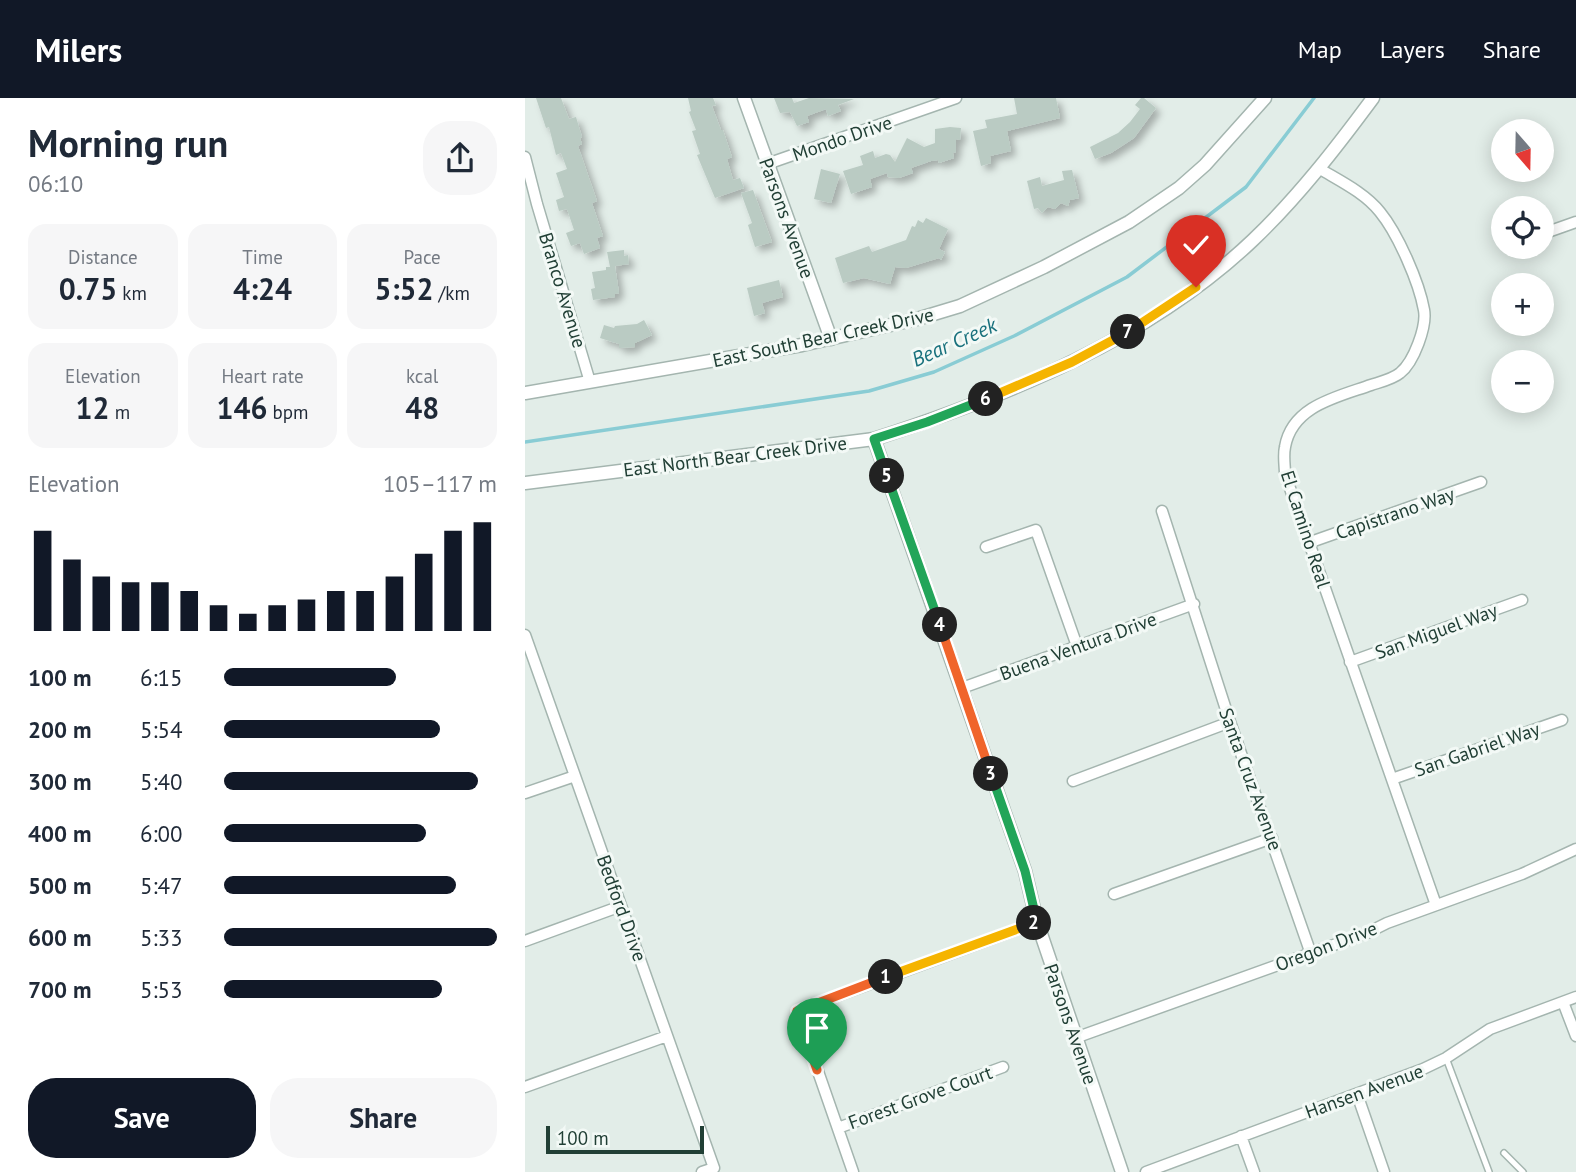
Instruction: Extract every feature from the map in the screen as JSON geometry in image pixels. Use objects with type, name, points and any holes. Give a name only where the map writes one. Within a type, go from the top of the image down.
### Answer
[{"type":"street","name":"Parsons Avenue","points":[[744,98],[831,339]]},
{"type":"street","name":"Mondo Drive","points":[[767,164],[956,98]]},
{"type":"street","name":"East South Bear Creek Drive","points":[[525,393],[831,339],[960,306],[1044,267],[1129,222],[1179,188],[1205,165],[1265,98]]},
{"type":"street","name":"East North Bear Creek Drive","points":[[525,483],[874,439],[927,422],[1072,362],[1149,320],[1196,287],[1252,240],[1320,169],[1373,98]]},
{"type":"street","name":"Branco Avenue","points":[[525,157],[590,382]]},
{"type":"street","name":"El Camino Real","points":[[1320,169],[1364,197],[1380,213],[1406,258],[1425,311],[1422,333],[1412,356],[1400,373],[1315,406],[1300,418],[1289,433],[1284,448],[1285,474],[1436,905]]},
{"type":"street","points":[[1554,230],[1576,222]]},
{"type":"street","name":"Parsons Avenue","points":[[874,439],[1025,871],[1037,922],[1122,1172]]},
{"type":"street","name":"Capistrano Way","points":[[1308,543],[1481,482]]},
{"type":"street","name":"Santa Cruz Avenue","points":[[1162,511],[1230,722],[1311,954]]},
{"type":"street","points":[[986,547],[1036,530],[1077,646]]},
{"type":"street","name":"San Miguel Way","points":[[1350,662],[1522,600]]},
{"type":"street","name":"Buena Ventura Drive","points":[[962,688],[1193,604]]},
{"type":"street","name":"Bedford Drive","points":[[526,642],[715,1168],[702,1172]]},
{"type":"street","name":"San Gabriel Way","points":[[1392,779],[1562,720]]},
{"type":"street","points":[[1073,781],[1230,722]]},
{"type":"street","points":[[525,793],[575,776]]},
{"type":"street","points":[[1114,894],[1272,838]]},
{"type":"street","name":"Oregon Drive","points":[[1075,1038],[1311,954],[1522,874],[1576,849]]},
{"type":"street","points":[[525,941],[621,906]]},
{"type":"street","points":[[853,1172],[797,1011],[1037,922]]},
{"type":"street","name":"Hansen Avenue","points":[[1146,1172],[1446,1058],[1490,1029],[1576,997]]},
{"type":"street","points":[[1563,1002],[1576,1037]]},
{"type":"street","points":[[525,1087],[667,1036]]},
{"type":"street","name":"Forest Grove Court","points":[[838,1128],[1003,1066]]},
{"type":"street","points":[[1357,1094],[1384,1172]]},
{"type":"street","points":[[1241,1136],[1254,1172]]},
{"type":"lane","points":[[1446,1058],[1489,1172]]},
{"type":"lane","points":[[1504,1153],[1523,1172]]},
{"type":"building","points":[[536,98],[561,98],[569,119],[576,117],[582,137],[582,144],[578,146],[597,201],[592,203],[603,236],[597,238],[600,248],[584,254],[580,243],[571,246],[566,233],[574,230],[567,209],[559,211],[556,200],[564,197],[556,173],[567,169],[561,153],[556,155],[549,127],[546,128]]},
{"type":"building","points":[[688,98],[713,98],[716,105],[712,106],[732,157],[727,159],[733,180],[740,178],[744,188],[715,198],[697,155],[700,154],[692,131],[696,130],[689,112]]},
{"type":"building","points":[[774,98],[792,98],[794,103],[809,98],[854,99],[838,105],[841,111],[828,116],[826,109],[807,116],[809,122],[797,126],[790,112],[780,113]]},
{"type":"building","points":[[1014,98],[1056,98],[1060,118],[1007,131],[1011,151],[990,156],[991,163],[981,166],[973,131],[987,128],[985,120],[1017,114]]},
{"type":"building","points":[[1141,98],[1156,108],[1134,138],[1111,153],[1095,159],[1090,147],[1118,133],[1130,122],[1140,109],[1135,105]]},
{"type":"building","points":[[961,128],[960,140],[956,139],[954,158],[939,163],[938,160],[931,161],[911,168],[913,173],[899,178],[888,177],[887,173],[870,179],[872,187],[851,194],[843,171],[863,165],[860,156],[873,151],[875,158],[886,154],[895,162],[907,138],[924,147],[935,143],[935,129]]},
{"type":"building","points":[[821,169],[840,174],[831,203],[814,199]]},
{"type":"building","points":[[1072,170],[1079,198],[1070,200],[1068,206],[1061,203],[1055,209],[1048,207],[1042,213],[1038,208],[1034,209],[1027,181],[1040,177],[1042,186],[1064,180],[1062,171]]},
{"type":"building","points":[[753,190],[772,242],[755,247],[748,225],[752,223],[741,193]]},
{"type":"building","points":[[926,218],[948,229],[939,249],[945,252],[941,260],[939,258],[906,268],[895,267],[890,284],[864,278],[843,283],[835,258],[869,246],[872,252],[906,240],[912,226],[915,227],[918,220],[923,223]]},
{"type":"building","points":[[624,250],[629,264],[615,266],[619,293],[615,294],[615,297],[593,300],[591,289],[595,288],[592,272],[610,267],[607,252]]},
{"type":"building","points":[[779,280],[783,297],[762,303],[765,313],[754,316],[747,288]]},
{"type":"building","points":[[644,320],[652,335],[635,343],[635,347],[619,348],[619,344],[600,338],[604,325],[614,328]]},
{"type":"waterway","name":"Bear Creek","points":[[525,442],[869,391],[934,372],[1014,336],[1127,277],[1246,187],[1314,98]]},
{"type":"route","points":[[817,1070],[797,1011],[1037,922],[1025,871],[874,439],[927,422],[1072,362],[1149,320],[1196,287]]}]
